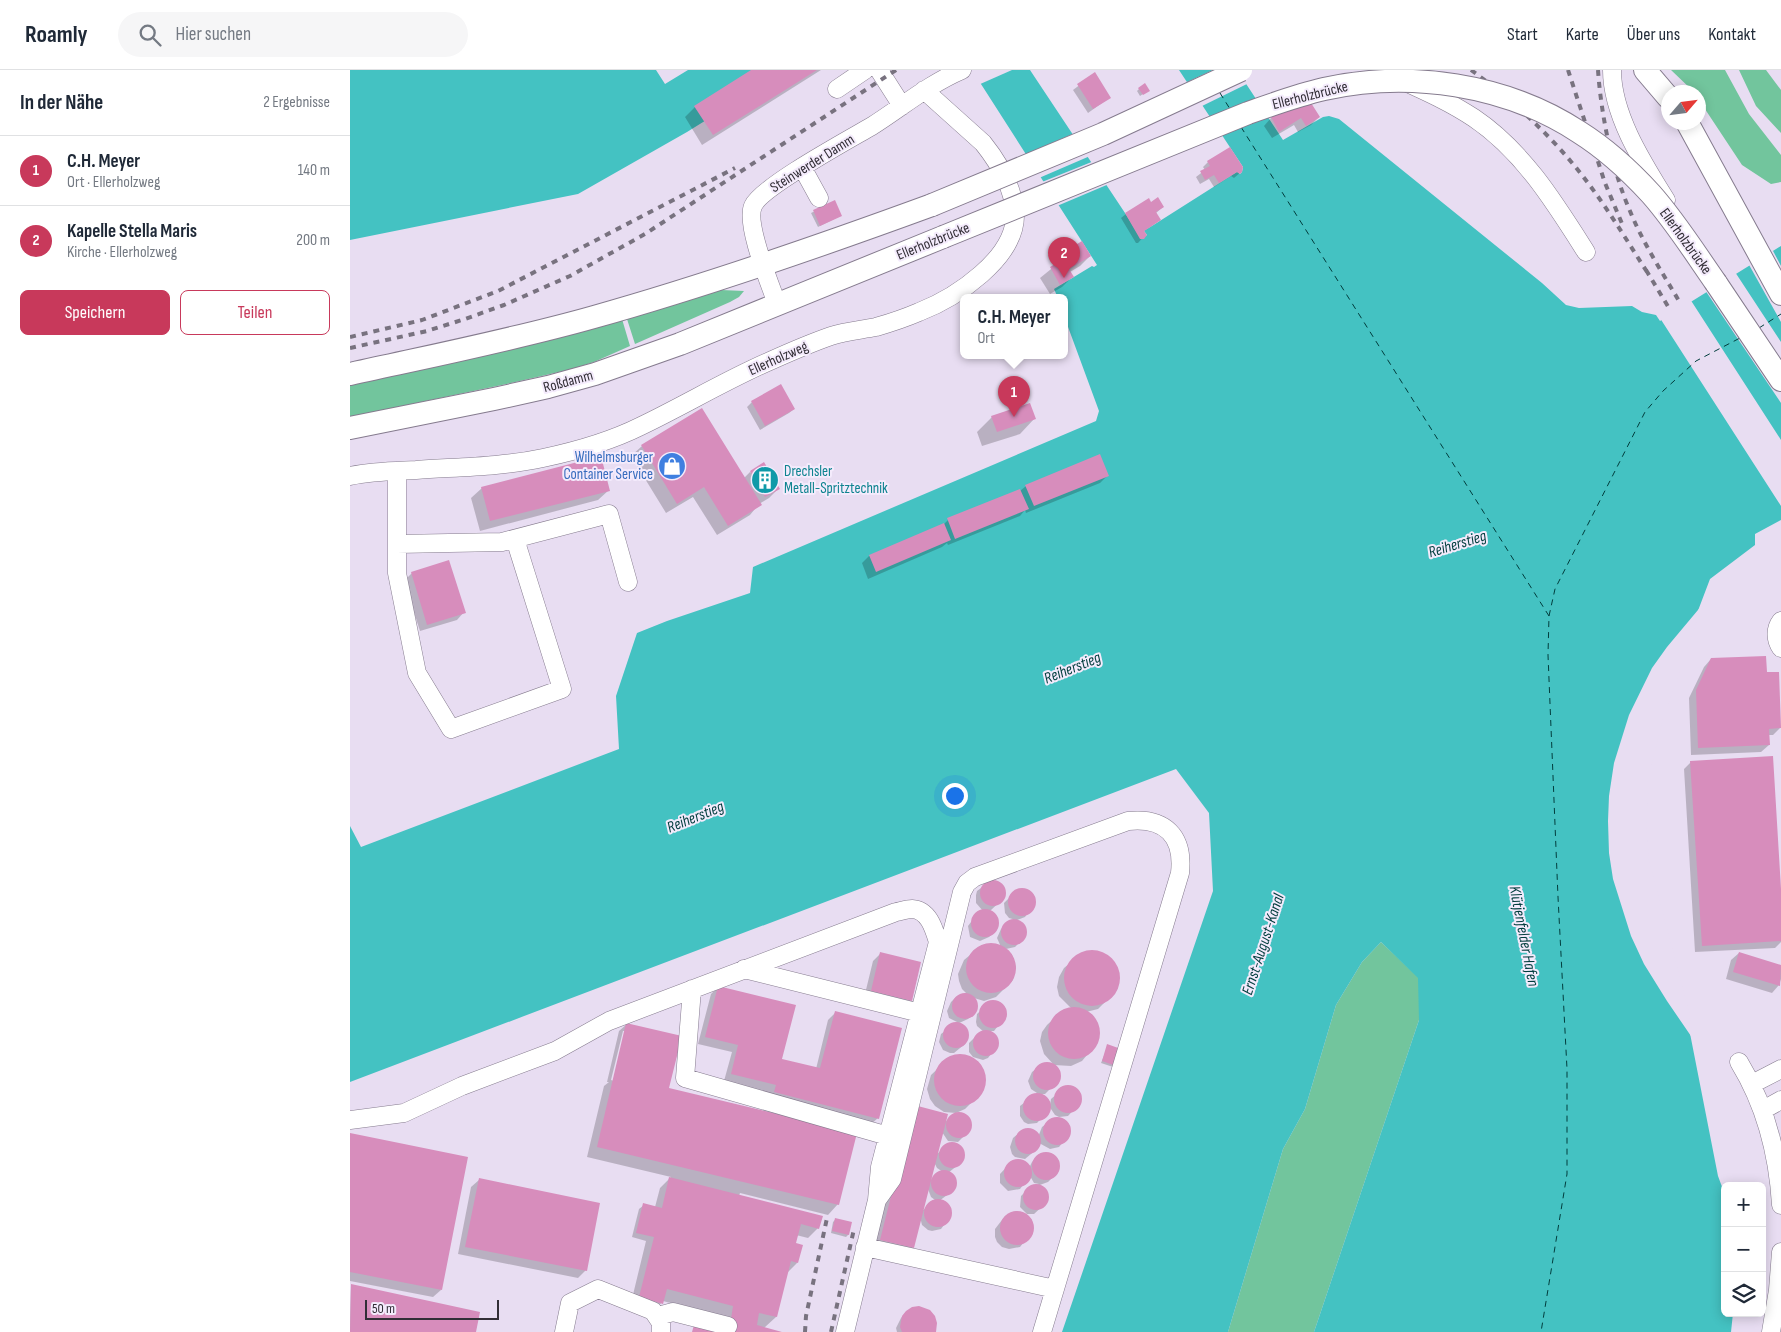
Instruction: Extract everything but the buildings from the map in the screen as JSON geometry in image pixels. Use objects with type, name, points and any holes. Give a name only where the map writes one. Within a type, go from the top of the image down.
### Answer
[{"type":"main road","points":[[350,374],[592,318],[763,265],[932,205],[1103,134],[1241,70]]},
{"type":"main road","points":[[1647,72],[1661,89]]},
{"type":"main road","name":"Ellerholzbrücke","points":[[777,304],[1240,116],[1325,88],[1371,81],[1414,80],[1456,84],[1492,93],[1527,106],[1562,121],[1580,132],[1619,163],[1651,195],[1683,235],[1781,380]]},
{"type":"main road","points":[[1690,130],[1781,294]]},
{"type":"main road","name":"Roßdamm","points":[[350,428],[494,399],[595,374],[650,356],[777,304]]},
{"type":"street","points":[[836,89],[865,70]]},
{"type":"street","points":[[879,70],[902,106]]},
{"type":"street","points":[[1378,70],[1443,100],[1475,119],[1500,139],[1528,168],[1549,195],[1586,252]]},
{"type":"street","points":[[1612,70],[1621,113],[1640,160],[1690,237]]},
{"type":"street","name":"Steinwerder Damm","points":[[777,304],[763,265],[753,225],[752,208],[757,200],[802,167],[902,106],[924,90],[957,72]]},
{"type":"street","name":"Ellerholzweg","points":[[350,476],[506,464],[543,458],[600,442],[642,426],[722,384],[795,350],[834,335],[878,326],[919,312],[961,290],[985,270],[1000,253],[1014,223],[1014,207],[1006,178],[991,153],[983,143],[924,90]]},
{"type":"street","points":[[802,167],[820,198]]},
{"type":"street","points":[[397,471],[398,573],[417,672],[451,729],[562,689],[514,539]]},
{"type":"street","points":[[397,544],[502,542],[609,514],[628,582]]},
{"type":"street","points":[[1781,620],[1776,630],[1776,636],[1781,648]]},
{"type":"street","points":[[876,1200],[892,1179],[962,892],[967,883],[975,877],[1128,821],[1142,819],[1157,823],[1170,832],[1178,843],[1182,858],[1180,872],[1042,1332]]},
{"type":"street","points":[[350,1120],[404,1113],[462,1086],[555,1051],[608,1021],[896,912],[912,909],[919,911],[934,926],[938,942],[880,1167],[876,1200],[846,1332]]},
{"type":"street","points":[[744,969],[920,1013]]},
{"type":"street","points":[[692,989],[685,1078],[888,1136]]},
{"type":"street","points":[[1740,1062],[1763,1110],[1774,1150],[1781,1205]]},
{"type":"street","points":[[1752,1084],[1781,1068]]},
{"type":"street","points":[[1763,1110],[1781,1100]]},
{"type":"street","points":[[865,1247],[1055,1289]]},
{"type":"street","points":[[1771,1332],[1778,1290],[1781,1252]]},
{"type":"street","points":[[564,1332],[570,1303],[598,1289],[653,1310],[660,1324],[673,1312],[728,1326]]},
{"type":"shaded area","points":[[1671,70],[1725,70],[1749,114],[1781,155],[1781,182],[1771,184],[1742,165],[1706,111],[1706,85],[1687,85]]},
{"type":"shaded area","points":[[1739,70],[1766,70],[1781,90],[1781,133],[1756,106]]},
{"type":"shaded area","points":[[721,290],[744,291],[739,297],[730,302],[635,344],[627,319]]},
{"type":"shaded area","points":[[622,319],[630,346],[594,362],[511,383],[350,417],[350,382]]},
{"type":"shaded area","points":[[1381,942],[1419,978],[1419,1020],[1314,1332],[1228,1332],[1283,1149],[1305,1109],[1336,1005],[1362,962]]},
{"type":"water","points":[[350,70],[787,70],[687,132],[578,194],[350,240]]},
{"type":"water","points":[[972,70],[1030,70],[1141,239],[1147,235],[1144,231],[1237,172],[1240,174],[1242,172],[1243,167],[1179,70],[1237,70],[1283,140],[1323,117],[1329,116],[1339,119],[1542,283],[1566,305],[1579,308],[1632,306],[1642,312],[1656,315],[1660,321],[1781,246],[1781,520],[1755,534],[1755,545],[1710,579],[1688,637],[1660,722],[1645,794],[1646,860],[1686,1013],[1721,1184],[1721,1317],[1733,1317],[1731,1332],[1314,1332],[1419,1020],[1418,978],[1381,942],[1362,962],[1336,1005],[1305,1109],[1283,1149],[1228,1332],[1062,1332],[1213,891],[1209,813],[1176,769],[350,1082],[350,826],[361,847],[619,749],[616,696],[637,633],[750,593],[753,567],[1096,421],[1099,411],[1068,327],[1068,294],[1056,294],[1054,289],[1092,266],[1097,265]]},
{"type":"pier","points":[[656,70],[688,70],[665,84]]},
{"type":"pier","points":[[969,70],[1012,70],[978,85]]},
{"type":"pier","points":[[1213,70],[1240,70],[1249,83],[1200,107],[1185,83]]},
{"type":"pier","points":[[1075,133],[1090,156],[1039,178],[1024,155]]},
{"type":"pier","points":[[1094,161],[1109,184],[1057,206],[1042,182]]},
{"type":"pier","points":[[1772,249],[1781,266],[1781,322],[1748,263]]},
{"type":"pier","points":[[1735,272],[1781,342],[1781,403],[1705,290]]},
{"type":"pier","points":[[1690,299],[1781,440],[1781,506],[1658,315],[1661,318]]},
{"type":"pier","points":[[1703,604],[1662,722],[1652,764],[1646,822],[1649,860],[1689,1012],[1693,1039],[1644,964],[1631,936],[1613,879],[1609,853],[1608,821],[1609,796],[1614,763],[1629,715],[1652,668]]},
{"type":"ferry route","points":[[1220,93],[1230,109]]},
{"type":"ferry route","points":[[1241,127],[1549,616],[1548,655],[1567,1069],[1567,1174],[1541,1332]]},
{"type":"ferry route","points":[[1759,328],[1781,314]]},
{"type":"ferry route","points":[[1549,616],[1555,589],[1645,412],[1663,391],[1696,361],[1740,338]]},
{"type":"railway","points":[[350,348],[427,331],[465,319],[504,305],[570,276],[645,234],[896,70]]},
{"type":"railway","points":[[1471,70],[1534,122],[1576,167],[1612,217],[1649,275]]},
{"type":"railway","points":[[1568,70],[1605,183],[1623,226]]},
{"type":"railway","points":[[1598,70],[1608,142],[1618,178],[1635,223],[1679,301]]},
{"type":"railway","points":[[350,337],[422,320],[498,291],[735,168]]},
{"type":"railway","points":[[1646,270],[1669,308]]},
{"type":"railway","points":[[805,1332],[806,1316],[827,1218]]},
{"type":"railway","points":[[831,1332],[854,1229]]},
{"type":"place","name":"Kapelle Stella Maris","points":[[1064,278]]},
{"type":"place","name":"C.H. Meyer","points":[[1014,417]]},
{"type":"place","name":"Wilhelmsburger Container Service","points":[[672,466]]},
{"type":"place","name":"Drechsler Metall-Spritztechnik","points":[[765,480]]},
{"type":"water label","name":"Reiherstieg","points":[[1457,543]]},
{"type":"water label","name":"Reiherstieg","points":[[1072,667]]},
{"type":"water label","name":"Reiherstieg","points":[[695,816]]},
{"type":"water label","name":"Klütjenfelder Hafen","points":[[1525,936]]},
{"type":"water label","name":"Ernst-August-Kanal","points":[[1262,944]]}]
